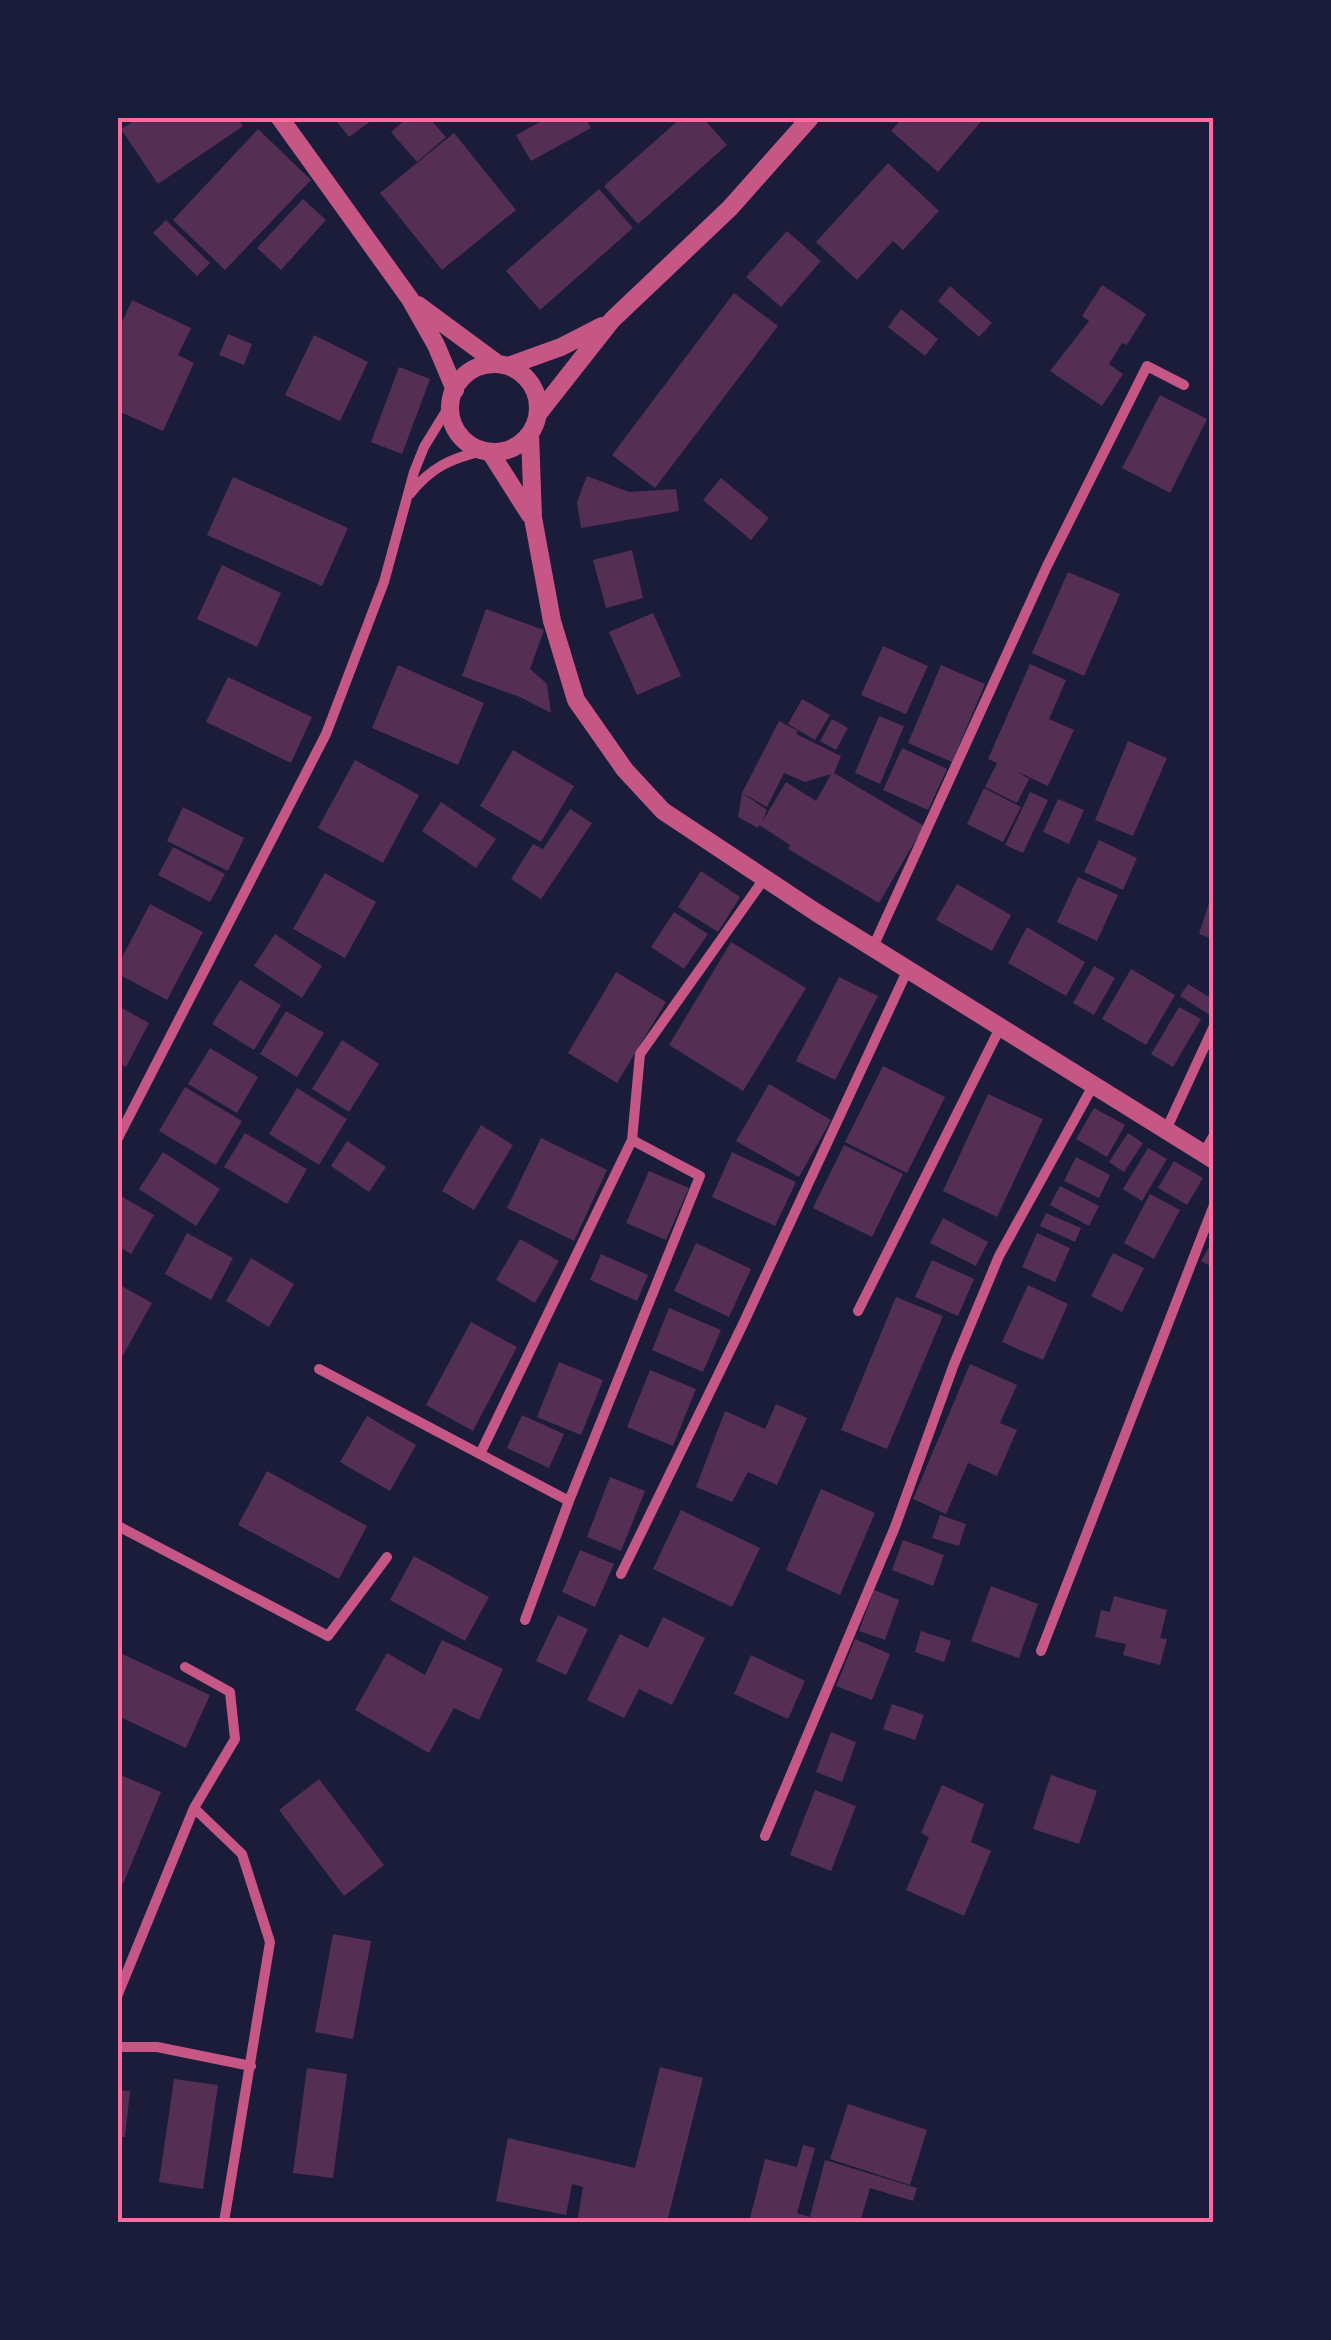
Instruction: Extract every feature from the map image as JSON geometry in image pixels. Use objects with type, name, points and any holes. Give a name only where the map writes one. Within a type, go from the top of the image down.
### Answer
[{"type":"street","points":[[280,118],[410,299],[436,345],[453,396],[451,415],[462,438],[486,451],[533,518]]},
{"type":"street","points":[[810,118],[730,208],[612,320],[538,414],[530,434],[533,518],[552,620],[576,700],[625,770],[663,811],[764,880],[1208,1157],[1214,1136]]},
{"type":"street","points":[[410,299],[502,365],[528,379],[535,390],[538,414]]},
{"type":"street","points":[[118,1138],[326,734],[384,582],[424,447],[453,396],[469,372],[560,346],[612,320]]},
{"type":"street","points":[[873,947],[1039,584],[1148,366],[1184,384]]},
{"type":"street","points":[[406,499],[434,469],[457,457],[512,448],[530,434]]},
{"type":"street","points":[[480,1454],[632,1140],[640,1054],[764,880]]},
{"type":"street","points":[[621,1574],[743,1324],[908,968]]},
{"type":"street","points":[[858,1312],[1001,1026]]},
{"type":"street","points":[[1166,1130],[1214,1026]]},
{"type":"street","points":[[764,1836],[895,1527],[954,1364],[999,1256],[1094,1084]]},
{"type":"street","points":[[525,1620],[700,1176],[632,1140]]},
{"type":"street","points":[[1040,1651],[1214,1205]]},
{"type":"street","points":[[319,1369],[569,1501]]},
{"type":"street","points":[[118,1526],[328,1636],[387,1557]]},
{"type":"street","points":[[118,1994],[194,1808],[234,1739],[230,1692],[185,1667]]},
{"type":"street","points":[[194,1808],[242,1854],[270,1942],[224,2222]]},
{"type":"street","points":[[118,2047],[157,2047],[250,2066]]},
{"type":"building","points":[[138,118],[237,118],[243,126],[158,184],[121,129]]},
{"type":"building","points":[[334,118],[375,118],[349,137]]},
{"type":"building","points":[[407,118],[429,118],[446,137],[417,162],[391,132]]},
{"type":"building","points":[[547,118],[585,118],[591,128],[531,161],[516,135]]},
{"type":"building","points":[[681,118],[703,118],[727,145],[638,224],[604,186]]},
{"type":"building","points":[[902,118],[984,118],[938,172],[891,131]]},
{"type":"building","points":[[258,129],[311,180],[225,270],[173,220]]},
{"type":"building","points":[[454,133],[516,210],[442,270],[380,193]]},
{"type":"building","points":[[888,163],[939,211],[903,250],[893,241],[857,280],[816,242]]},
{"type":"building","points":[[599,189],[633,228],[540,310],[506,271]]},
{"type":"building","points":[[303,199],[326,220],[281,270],[257,248]]},
{"type":"building","points":[[166,220],[210,263],[197,276],[153,233]]},
{"type":"building","points":[[787,231],[821,261],[781,307],[746,277]]},
{"type":"building","points":[[1102,285],[1146,314],[1127,345],[1122,343],[1109,364],[1123,374],[1102,406],[1050,371],[1089,321],[1082,316]]},
{"type":"building","points":[[950,286],[992,323],[979,337],[938,301]]},
{"type":"building","points":[[734,293],[778,326],[655,488],[612,455]]},
{"type":"building","points":[[132,300],[191,328],[178,355],[194,363],[163,431],[118,411],[118,331]]},
{"type":"building","points":[[901,309],[938,339],[925,356],[888,327]]},
{"type":"building","points":[[228,334],[252,344],[244,365],[219,355]]},
{"type":"building","points":[[314,335],[368,362],[340,421],[285,395]]},
{"type":"building","points":[[399,367],[430,379],[402,454],[371,442]]},
{"type":"building","points":[[1160,395],[1207,419],[1170,493],[1122,468]]},
{"type":"building","points":[[587,476],[629,492],[676,489],[679,511],[581,528],[577,502]]},
{"type":"building","points":[[233,477],[348,528],[322,586],[207,535]]},
{"type":"building","points":[[721,478],[769,518],[751,540],[703,500]]},
{"type":"building","points":[[632,550],[643,598],[606,608],[593,560]]},
{"type":"building","points":[[222,565],[281,593],[257,647],[197,619]]},
{"type":"building","points":[[1068,572],[1120,594],[1084,676],[1032,653]]},
{"type":"building","points":[[486,609],[544,630],[530,669],[547,684],[551,713],[462,676]]},
{"type":"building","points":[[653,613],[681,676],[637,695],[609,632]]},
{"type":"building","points":[[883,646],[928,666],[906,714],[861,695]]},
{"type":"building","points":[[1030,664],[1066,680],[1049,719],[1074,730],[1048,786],[1016,771],[1029,779],[1017,803],[985,787],[997,763],[988,759]]},
{"type":"building","points":[[398,665],[484,703],[458,765],[372,728]]},
{"type":"building","points":[[941,665],[985,684],[952,762],[908,743]]},
{"type":"building","points":[[228,677],[312,717],[291,763],[206,722]]},
{"type":"building","points":[[802,699],[830,715],[815,740],[788,724]]},
{"type":"building","points":[[879,716],[904,726],[880,784],[855,773]]},
{"type":"building","points":[[832,719],[848,728],[836,750],[820,741]]},
{"type":"building","points":[[779,721],[841,756],[834,773],[924,826],[879,903],[788,849],[790,845],[759,825],[758,828],[738,817],[742,793]],"holes":[[[784,773],[805,782],[831,774],[816,801],[786,782],[762,822],[767,810],[742,793],[767,807]]]},
{"type":"building","points":[[1128,741],[1167,758],[1133,836],[1095,820]]},
{"type":"building","points":[[902,748],[947,769],[928,810],[883,790]]},
{"type":"building","points":[[513,750],[574,786],[541,842],[480,806]]},
{"type":"building","points":[[355,760],[419,795],[383,863],[318,828]]},
{"type":"building","points":[[984,788],[1021,807],[1003,842],[967,824]]},
{"type":"building","points":[[1030,792],[1048,800],[1023,853],[1005,845]]},
{"type":"building","points":[[1058,799],[1084,810],[1069,844],[1043,832]]},
{"type":"building","points":[[441,802],[496,839],[476,868],[422,831]]},
{"type":"building","points":[[183,807],[244,838],[228,871],[167,841]]},
{"type":"building","points":[[570,809],[592,823],[541,899],[511,879],[533,844],[543,849]]},
{"type":"building","points":[[1099,840],[1137,858],[1123,890],[1084,872]]},
{"type":"building","points":[[173,847],[225,874],[210,902],[158,875]]},
{"type":"building","points":[[701,871],[740,897],[718,932],[678,907]]},
{"type":"building","points":[[325,873],[376,902],[345,958],[293,929]]},
{"type":"building","points":[[1078,877],[1118,895],[1097,941],[1057,922]]},
{"type":"building","points":[[957,884],[1011,915],[992,951],[936,920]]},
{"type":"building","points":[[1214,891],[1214,939],[1199,934]]},
{"type":"building","points":[[150,904],[203,932],[167,1000],[118,974],[118,965]]},
{"type":"building","points":[[674,912],[708,934],[684,969],[651,947]]},
{"type":"building","points":[[1027,927],[1085,962],[1066,996],[1008,963]]},
{"type":"building","points":[[275,934],[322,966],[302,998],[254,966]]},
{"type":"building","points":[[731,942],[806,988],[743,1091],[669,1045]]},
{"type":"building","points":[[1094,966],[1115,978],[1094,1015],[1073,1003]]},
{"type":"building","points":[[1131,969],[1175,995],[1146,1045],[1102,1019]]},
{"type":"building","points":[[616,972],[666,1002],[617,1083],[568,1053]]},
{"type":"building","points":[[839,977],[878,996],[835,1080],[796,1061]]},
{"type":"building","points":[[240,980],[281,1005],[254,1050],[212,1024]]},
{"type":"building","points":[[1188,984],[1214,1000],[1211,1016],[1180,996]]},
{"type":"building","points":[[118,1006],[149,1023],[126,1067],[118,1063]]},
{"type":"building","points":[[1179,1007],[1201,1019],[1173,1067],[1151,1054]]},
{"type":"building","points":[[286,1011],[324,1033],[297,1077],[260,1054]]},
{"type":"building","points":[[342,1040],[379,1064],[349,1112],[312,1089]]},
{"type":"building","points":[[210,1048],[258,1077],[237,1113],[188,1084]]},
{"type":"building","points":[[883,1066],[945,1097],[907,1173],[845,1142]]},
{"type":"building","points":[[769,1084],[831,1120],[799,1177],[736,1141]]},
{"type":"building","points":[[185,1087],[242,1121],[216,1165],[159,1131]]},
{"type":"building","points":[[297,1088],[347,1119],[319,1165],[269,1134]]},
{"type":"building","points":[[988,1094],[1043,1119],[997,1217],[943,1191]]},
{"type":"building","points":[[1094,1108],[1125,1125],[1107,1157],[1076,1139]]},
{"type":"building","points":[[481,1125],[513,1145],[474,1210],[442,1191]]},
{"type":"building","points":[[245,1133],[307,1169],[287,1204],[224,1167]]},
{"type":"building","points":[[1128,1133],[1143,1143],[1124,1172],[1109,1162]]},
{"type":"building","points":[[541,1138],[607,1170],[574,1241],[507,1208]]},
{"type":"building","points":[[347,1141],[386,1167],[369,1192],[331,1166]]},
{"type":"building","points":[[844,1145],[903,1174],[872,1237],[813,1208]]},
{"type":"building","points":[[1148,1148],[1167,1159],[1142,1201],[1123,1189]]},
{"type":"building","points":[[163,1152],[220,1189],[196,1226],[139,1189]]},
{"type":"building","points":[[732,1152],[796,1182],[775,1226],[712,1197]]},
{"type":"building","points":[[1076,1157],[1110,1175],[1099,1198],[1064,1181]]},
{"type":"building","points":[[1174,1161],[1203,1178],[1187,1205],[1158,1188]]},
{"type":"building","points":[[649,1171],[689,1188],[666,1240],[626,1223]]},
{"type":"building","points":[[1060,1186],[1099,1206],[1089,1226],[1050,1205]]},
{"type":"building","points":[[1150,1194],[1180,1210],[1154,1259],[1124,1243]]},
{"type":"building","points":[[119,1195],[154,1215],[131,1254],[118,1246]]},
{"type":"building","points":[[1046,1213],[1081,1228],[1075,1242],[1040,1226]]},
{"type":"building","points":[[943,1218],[988,1242],[976,1266],[930,1243]]},
{"type":"building","points":[[187,1233],[233,1258],[211,1300],[165,1274]]},
{"type":"building","points":[[1037,1233],[1070,1248],[1055,1282],[1022,1267]]},
{"type":"building","points":[[520,1239],[559,1261],[535,1303],[496,1280]]},
{"type":"building","points":[[1214,1239],[1214,1268],[1201,1261]]},
{"type":"building","points":[[696,1243],[751,1269],[729,1317],[674,1291]]},
{"type":"building","points":[[1113,1253],[1144,1268],[1122,1312],[1091,1296]]},
{"type":"building","points":[[601,1254],[648,1275],[637,1301],[590,1280]]},
{"type":"building","points":[[251,1258],[294,1284],[269,1327],[226,1301]]},
{"type":"building","points":[[932,1260],[974,1279],[958,1316],[915,1297]]},
{"type":"building","points":[[118,1284],[152,1303],[122,1357],[118,1354]]},
{"type":"building","points":[[1028,1285],[1068,1304],[1043,1360],[1002,1342]]},
{"type":"building","points":[[896,1297],[943,1316],[887,1449],[841,1430]]},
{"type":"building","points":[[669,1308],[721,1330],[703,1372],[652,1350]]},
{"type":"building","points":[[471,1322],[517,1347],[473,1431],[426,1405]]},
{"type":"building","points":[[559,1362],[603,1380],[581,1435],[537,1417]]},
{"type":"building","points":[[970,1364],[1017,1385],[1000,1423],[1017,1430],[997,1476],[968,1463],[946,1514],[913,1499]]},
{"type":"building","points":[[650,1370],[696,1389],[673,1446],[627,1427]]},
{"type":"building","points":[[776,1404],[807,1418],[777,1485],[748,1472],[732,1502],[696,1487],[725,1411],[765,1429]]},
{"type":"building","points":[[522,1415],[564,1434],[549,1468],[507,1448]]},
{"type":"building","points":[[367,1416],[416,1445],[390,1491],[340,1462]]},
{"type":"building","points":[[267,1471],[367,1526],[339,1579],[238,1525]]},
{"type":"building","points":[[610,1477],[645,1491],[621,1551],[587,1537]]},
{"type":"building","points":[[821,1489],[875,1513],[840,1595],[786,1570]]},
{"type":"building","points":[[681,1510],[760,1548],[732,1607],[653,1569]]},
{"type":"building","points":[[940,1515],[966,1524],[959,1546],[932,1538]]},
{"type":"building","points":[[903,1540],[944,1555],[933,1586],[892,1570]]},
{"type":"building","points":[[580,1550],[614,1564],[595,1607],[562,1592]]},
{"type":"building","points":[[414,1556],[489,1597],[465,1641],[390,1600]]},
{"type":"building","points":[[991,1586],[1038,1604],[1019,1658],[971,1641]]},
{"type":"building","points":[[874,1590],[899,1600],[885,1640],[859,1631]]},
{"type":"building","points":[[1114,1596],[1167,1610],[1160,1638],[1167,1639],[1160,1665],[1123,1655],[1126,1644],[1095,1637],[1101,1610],[1110,1612]]},
{"type":"building","points":[[558,1615],[588,1629],[566,1675],[536,1661]]},
{"type":"building","points":[[663,1617],[705,1638],[672,1705],[639,1689],[624,1718],[587,1700],[620,1634],[648,1648]]},
{"type":"building","points":[[921,1631],[951,1641],[944,1662],[915,1652]]},
{"type":"building","points":[[855,1639],[890,1654],[872,1700],[836,1686]]},
{"type":"building","points":[[442,1640],[503,1669],[479,1720],[454,1708],[429,1753],[355,1710],[387,1653],[425,1675]]},
{"type":"building","points":[[118,1652],[210,1695],[186,1748],[118,1716]]},
{"type":"building","points":[[751,1655],[805,1681],[788,1719],[734,1694]]},
{"type":"building","points":[[892,1704],[924,1715],[915,1740],[883,1729]]},
{"type":"building","points":[[831,1732],[856,1742],[842,1782],[816,1772]]},
{"type":"building","points":[[118,1774],[161,1792],[123,1884],[118,1882]]},
{"type":"building","points":[[1051,1775],[1097,1791],[1079,1844],[1033,1829]]},
{"type":"building","points":[[319,1779],[384,1865],[344,1896],[279,1810]]},
{"type":"building","points":[[942,1785],[984,1804],[971,1842],[991,1851],[964,1916],[906,1890],[929,1837],[921,1833]]},
{"type":"building","points":[[815,1790],[856,1806],[831,1871],[790,1855]]},
{"type":"building","points":[[333,1934],[371,1941],[353,2039],[315,2032]]},
{"type":"building","points":[[660,2067],[703,2078],[667,2222],[577,2222],[583,2187],[572,2184],[566,2215],[496,2201],[508,2138],[635,2168]]},
{"type":"building","points":[[307,2068],[347,2074],[333,2178],[293,2173]]},
{"type":"building","points":[[174,2079],[218,2085],[203,2189],[159,2182]]},
{"type":"building","points":[[118,2090],[130,2091],[125,2137],[118,2136]]},
{"type":"building","points":[[848,2104],[927,2130],[910,2185],[830,2159]]},
{"type":"building","points":[[803,2145],[815,2148],[797,2213],[810,2217],[825,2160],[917,2188],[913,2201],[870,2188],[860,2222],[749,2222],[765,2159],[797,2167]]}]
